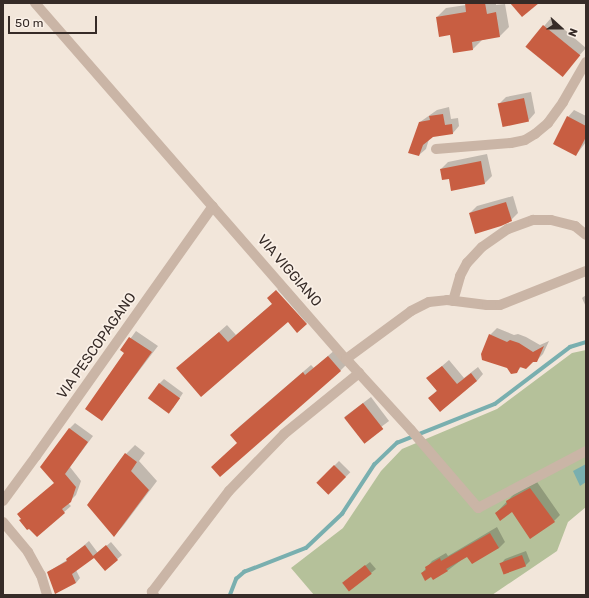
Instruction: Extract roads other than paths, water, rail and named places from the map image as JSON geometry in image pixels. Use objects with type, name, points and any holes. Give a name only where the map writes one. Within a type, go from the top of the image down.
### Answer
[{"type":"street","name":"VIA VIGGIANO","points":[[35,3],[478,508],[586,451]]},
{"type":"street","points":[[436,149],[511,143],[525,140],[536,134],[548,123],[563,102],[586,62]]},
{"type":"street","name":"VIA PESCOPAGANO","points":[[3,501],[213,206]]},
{"type":"street","points":[[453,301],[460,276],[467,263],[482,247],[508,229],[526,222],[547,220],[571,224],[580,229],[586,235]]},
{"type":"street","points":[[346,359],[423,304],[435,300],[487,305],[504,304],[586,271]]},
{"type":"street","points":[[154,595],[152,592],[229,491],[284,434],[359,373]]},
{"type":"street","points":[[3,522],[28,552],[41,576],[47,595]]},
{"type":"water","points":[[586,464],[586,482],[580,486],[573,471]]},
{"type":"waterway","points":[[230,595],[236,579],[244,572],[306,548],[342,514],[374,465],[397,443],[495,404],[570,347],[586,342]]}]
